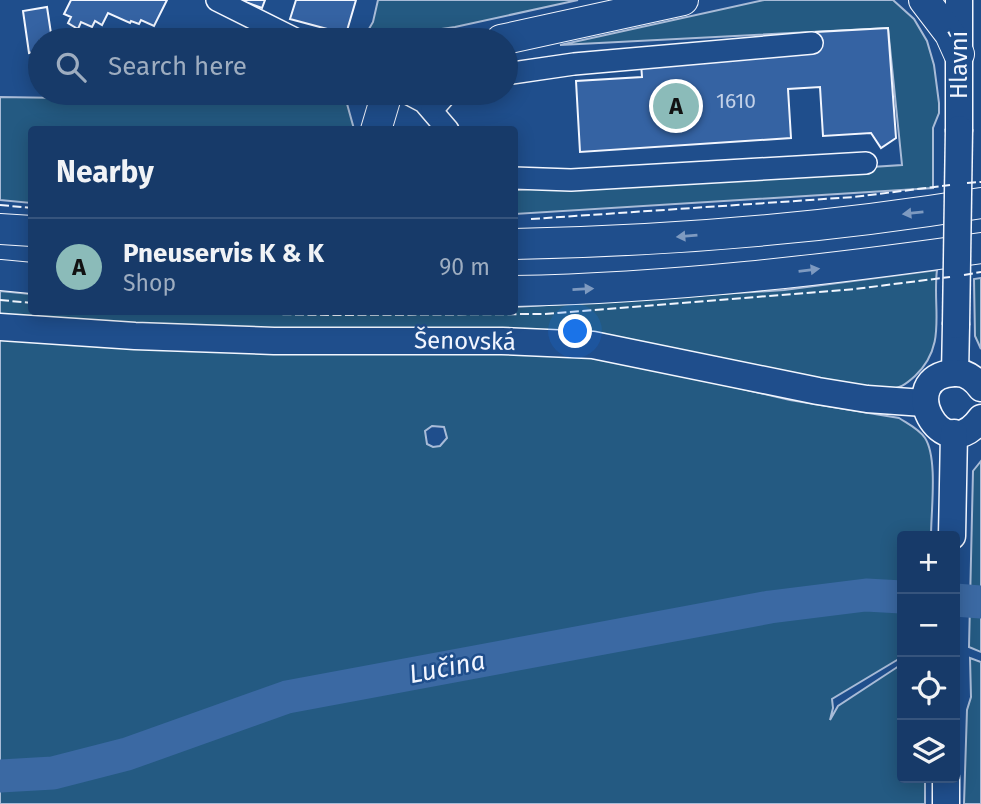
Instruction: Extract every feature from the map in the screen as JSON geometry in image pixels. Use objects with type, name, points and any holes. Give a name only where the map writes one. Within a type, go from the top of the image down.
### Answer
[{"type":"highway","points":[[518,36],[683,0]]},
{"type":"highway","points":[[923,0],[950,34],[959,54]]},
{"type":"highway","points":[[377,126],[383,105]]},
{"type":"highway","points":[[518,244],[773,228],[981,203]]},
{"type":"highway","points":[[0,229],[28,231]]},
{"type":"highway","points":[[518,233],[531,232],[565,243]]},
{"type":"highway","points":[[518,291],[657,285],[779,274],[981,248]]},
{"type":"highway","points":[[0,275],[28,278]]},
{"type":"main road","name":"Hlavní","points":[[956,373],[959,0]]},
{"type":"main road","name":"Šenovská","points":[[0,327],[274,341],[502,341],[593,345],[818,391],[867,399],[924,403]]},
{"type":"main road","points":[[981,388],[970,377],[956,373],[944,375],[934,381],[927,391],[924,403],[933,424],[943,431],[954,433],[970,429],[981,418]]},
{"type":"main road","points":[[952,531],[954,433]]},
{"type":"main road","points":[[946,783],[946,804]]},
{"type":"street","points":[[217,0],[273,28]]},
{"type":"street","points":[[518,72],[574,64],[812,43]]},
{"type":"street","points":[[427,105],[445,126]]},
{"type":"street","points":[[432,110],[436,105]]},
{"type":"street","points":[[518,178],[571,180],[866,163]]},
{"type":"shaded area","points":[[378,0],[578,0],[448,28],[370,28]]},
{"type":"shaded area","points":[[764,0],[893,0],[914,19],[927,41],[934,65],[939,113],[933,128],[933,188],[518,214],[518,190],[902,165],[888,28],[560,45]]},
{"type":"shaded area","points":[[0,97],[28,97],[28,105],[347,105],[353,126],[28,126],[28,203],[0,200]]},
{"type":"shaded area","points":[[937,270],[936,326],[932,352],[925,364],[905,384],[886,390],[712,360],[0,316],[0,291],[28,294],[28,315],[518,315],[518,307],[784,290]]},
{"type":"shaded area","points":[[981,278],[981,349],[975,336],[974,279]]},
{"type":"shaded area","points":[[0,337],[574,355],[659,370],[790,400],[899,418],[920,432],[929,447],[933,471],[931,531],[897,531],[897,660],[832,699],[830,720],[838,706],[897,667],[897,783],[925,783],[925,804],[0,804]],"holes":[[[432,426],[444,427],[447,438],[440,446],[433,447],[427,444],[425,431]]]},
{"type":"shaded area","points":[[981,461],[981,652],[969,647],[973,471]]},
{"type":"shaded area","points":[[970,658],[981,662],[981,804],[964,804],[967,710],[971,697]]},
{"type":"building","points":[[71,0],[167,0],[154,26],[141,20],[139,24],[130,23],[108,13],[102,25],[95,21],[92,27],[81,22],[76,28],[68,23],[71,17],[64,14]]},
{"type":"building","points":[[240,0],[265,0],[262,8]]},
{"type":"building","points":[[296,0],[356,0],[348,28],[324,28],[290,19]]},
{"type":"building","points":[[47,7],[50,28],[28,28],[28,46],[23,11]]},
{"type":"building","points":[[888,28],[896,138],[881,148],[871,133],[823,136],[820,87],[788,89],[791,138],[580,152],[576,81],[642,77],[641,63],[818,52],[816,32]]},
{"type":"waterway","name":"Lučina","points":[[0,776],[53,773],[127,754],[287,697],[770,607],[866,595],[897,597]]},
{"type":"waterway","name":"Lučina","points":[[960,600],[981,602]]},
{"type":"fence","points":[[967,183],[981,182]]},
{"type":"fence","points":[[531,219],[854,197],[950,185]]},
{"type":"fence","points":[[0,205],[28,208]]},
{"type":"fence","points":[[964,275],[981,272]]},
{"type":"fence","points":[[518,314],[855,289],[950,277]]},
{"type":"fence","points":[[0,300],[28,303]]},
{"type":"place","name":"Pneuservis K & K","points":[[676,106]]}]
